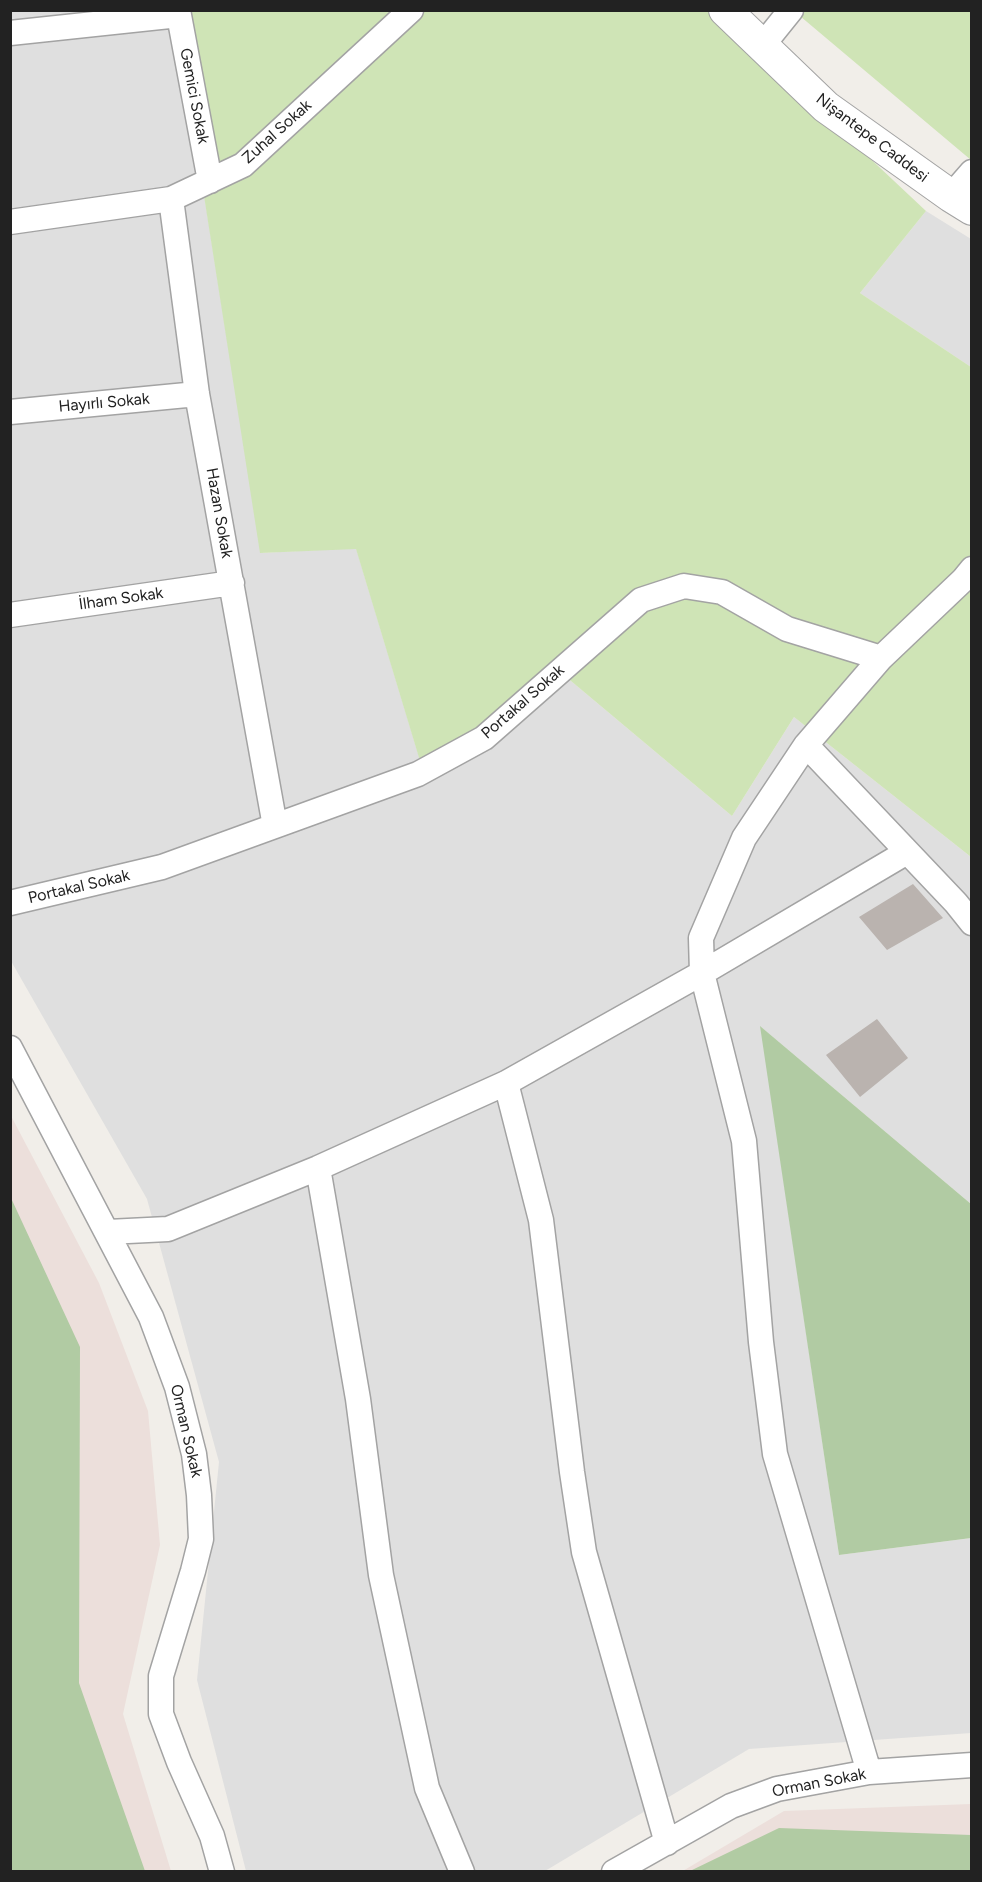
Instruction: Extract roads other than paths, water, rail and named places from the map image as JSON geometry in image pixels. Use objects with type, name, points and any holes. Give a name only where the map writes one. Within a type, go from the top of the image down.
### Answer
[{"type":"street","name":"Zuhal Sokak","points":[[10,222],[171,199],[243,165],[411,10]]},
{"type":"street","name":"Nişantepe Caddesi","points":[[725,10],[826,107],[961,202]]},
{"type":"street","points":[[762,46],[792,10]]},
{"type":"street","name":"Gemici Sokak","points":[[178,13],[210,181]]},
{"type":"street","points":[[10,33],[178,13]]},
{"type":"street","points":[[961,202],[972,172]]},
{"type":"street","name":"Hazan Sokak","points":[[171,199],[197,394],[275,826]]},
{"type":"street","name":"Hayırlı Sokak","points":[[10,412],[197,394]]},
{"type":"street","points":[[869,1772],[775,1454],[761,1342],[744,1141],[702,973],[701,938],[744,838],[806,745],[881,658],[969,579]]},
{"type":"street","name":"İlham Sokak","points":[[10,615],[232,583]]},
{"type":"street","name":"Portakal Sokak","points":[[10,903],[162,867],[418,774],[484,738],[641,600],[684,586],[722,592],[787,629],[881,658]]},
{"type":"street","points":[[806,745],[957,903],[972,923]]},
{"type":"street","points":[[108,1232],[168,1229],[318,1168],[506,1083],[702,973],[907,852]]},
{"type":"street","name":"Orman Sokak","points":[[10,1048],[108,1232],[150,1317],[177,1387],[194,1454],[200,1495],[201,1539],[161,1676],[161,1714],[179,1762],[212,1836],[222,1872]]},
{"type":"street","points":[[506,1083],[541,1220],[584,1552],[667,1843]]},
{"type":"street","points":[[318,1168],[358,1399],[381,1575],[427,1788],[462,1872]]},
{"type":"street","name":"Orman Sokak","points":[[614,1872],[731,1806],[777,1789],[869,1772],[972,1765]]}]
